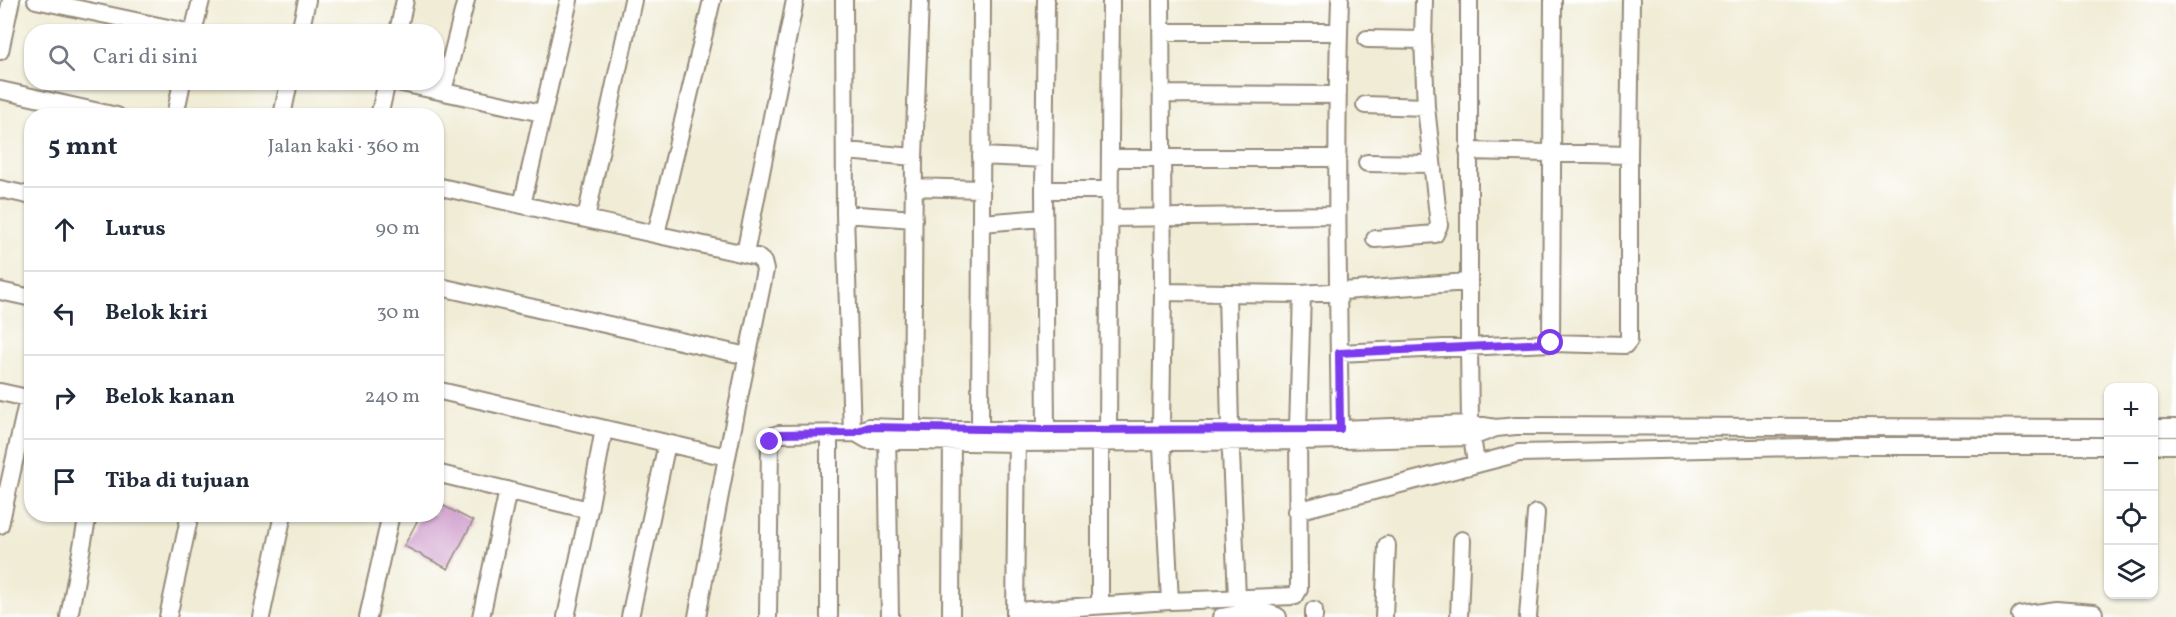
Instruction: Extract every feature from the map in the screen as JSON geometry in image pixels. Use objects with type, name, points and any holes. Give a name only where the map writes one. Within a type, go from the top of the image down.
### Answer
[{"type":"street","points":[[0,51],[11,0]]},
{"type":"street","points":[[36,0],[101,6],[161,24]]},
{"type":"street","points":[[195,24],[201,0]]},
{"type":"street","points":[[302,24],[307,0]]},
{"type":"street","points":[[400,24],[405,0]]},
{"type":"street","points":[[444,88],[466,0]]},
{"type":"street","points":[[522,205],[569,0]]},
{"type":"street","points":[[586,218],[633,0]]},
{"type":"street","points":[[656,234],[712,0]]},
{"type":"street","points":[[745,254],[795,0]]},
{"type":"street","points":[[844,0],[845,214],[854,433]]},
{"type":"street","points":[[912,427],[914,157],[920,0]]},
{"type":"street","points":[[980,429],[982,0]]},
{"type":"street","points":[[1046,0],[1044,159],[1046,430]]},
{"type":"street","points":[[1100,605],[1103,434],[1111,218],[1110,0]]},
{"type":"street","points":[[1161,0],[1163,292],[1161,434],[1170,601]]},
{"type":"street","points":[[1340,0],[1337,95],[1340,429]]},
{"type":"street","points":[[1375,238],[1435,234],[1438,230],[1426,107],[1424,0]]},
{"type":"street","points":[[1469,0],[1468,282],[1471,431],[1476,463]]},
{"type":"street","points":[[1551,343],[1550,152],[1553,0]]},
{"type":"street","points":[[1339,353],[1551,343],[1625,345],[1629,340],[1631,0]]},
{"type":"street","points":[[1161,32],[1339,32]]},
{"type":"street","points":[[1367,39],[1423,40]]},
{"type":"street","points":[[0,90],[81,108]]},
{"type":"street","points":[[177,108],[180,90]]},
{"type":"street","points":[[284,108],[287,90]]},
{"type":"street","points":[[381,108],[385,90]]},
{"type":"street","points":[[434,90],[542,113]]},
{"type":"street","points":[[1162,94],[1337,95]]},
{"type":"street","points":[[1365,105],[1426,107]]},
{"type":"street","points":[[846,151],[914,157]]},
{"type":"street","points":[[1468,151],[1629,154]]},
{"type":"street","points":[[981,156],[1044,159]]},
{"type":"street","points":[[1111,158],[1338,158]]},
{"type":"street","points":[[1367,163],[1432,164]]},
{"type":"street","points":[[914,187],[981,189]]},
{"type":"street","points":[[444,188],[745,254],[763,262],[765,270],[727,457],[698,617]]},
{"type":"street","points":[[0,189],[24,194]]},
{"type":"street","points":[[1044,190],[1110,190]]},
{"type":"street","points":[[845,214],[914,219]]},
{"type":"street","points":[[1111,218],[1337,215]]},
{"type":"street","points":[[982,222],[1044,218]]},
{"type":"street","points":[[1163,292],[1302,294],[1468,282]]},
{"type":"street","points":[[444,288],[747,356]]},
{"type":"street","points":[[0,291],[24,296]]},
{"type":"street","points":[[1227,293],[1237,598]]},
{"type":"street","points":[[1016,436],[1015,614],[1100,605],[1237,598],[1291,598],[1298,593],[1298,434],[1302,294]]},
{"type":"street","points":[[0,392],[24,398]]},
{"type":"street","points":[[444,392],[727,457]]},
{"type":"street","points":[[0,525],[24,424]]},
{"type":"street","points":[[1516,426],[1519,453]]},
{"type":"street","points":[[768,617],[770,442],[773,436],[778,434],[854,433],[869,427],[887,433],[952,436],[1471,431],[1516,426],[2104,428]]},
{"type":"street","points":[[887,433],[912,427],[952,436],[980,429],[1016,436],[1046,430],[1103,434]]},
{"type":"street","points":[[1851,427],[1851,446]]},
{"type":"street","points":[[2158,428],[2176,428]]},
{"type":"street","points":[[566,617],[604,429]]},
{"type":"street","points":[[1298,434],[1340,429],[1471,431]]},
{"type":"street","points":[[887,433],[890,617]]},
{"type":"street","points":[[829,434],[829,617]]},
{"type":"street","points":[[951,617],[952,436]]},
{"type":"street","points":[[630,617],[667,443]]},
{"type":"street","points":[[1297,511],[1519,453],[1851,446],[2104,446]]},
{"type":"street","points":[[2158,446],[2176,446]]},
{"type":"street","points":[[444,475],[589,510]]},
{"type":"street","points":[[481,617],[508,490]]},
{"type":"street","points":[[1528,617],[1536,513]]},
{"type":"street","points":[[69,617],[87,522]]},
{"type":"street","points":[[168,617],[188,522]]},
{"type":"street","points":[[261,617],[281,522]]},
{"type":"street","points":[[368,617],[389,522]]},
{"type":"street","points":[[1459,617],[1462,540]]},
{"type":"street","points":[[1384,617],[1387,545]]},
{"type":"street","points":[[2018,616],[2057,610],[2094,613]]},
{"type":"street","points":[[1221,617],[1265,612],[1278,617]]},
{"type":"building","points":[[444,506],[473,521],[448,569],[404,546],[417,522],[444,522]]},
{"type":"route","points":[[770,442],[773,436],[778,434],[852,433],[869,427],[952,430],[1340,429],[1339,353],[1551,343]]}]
